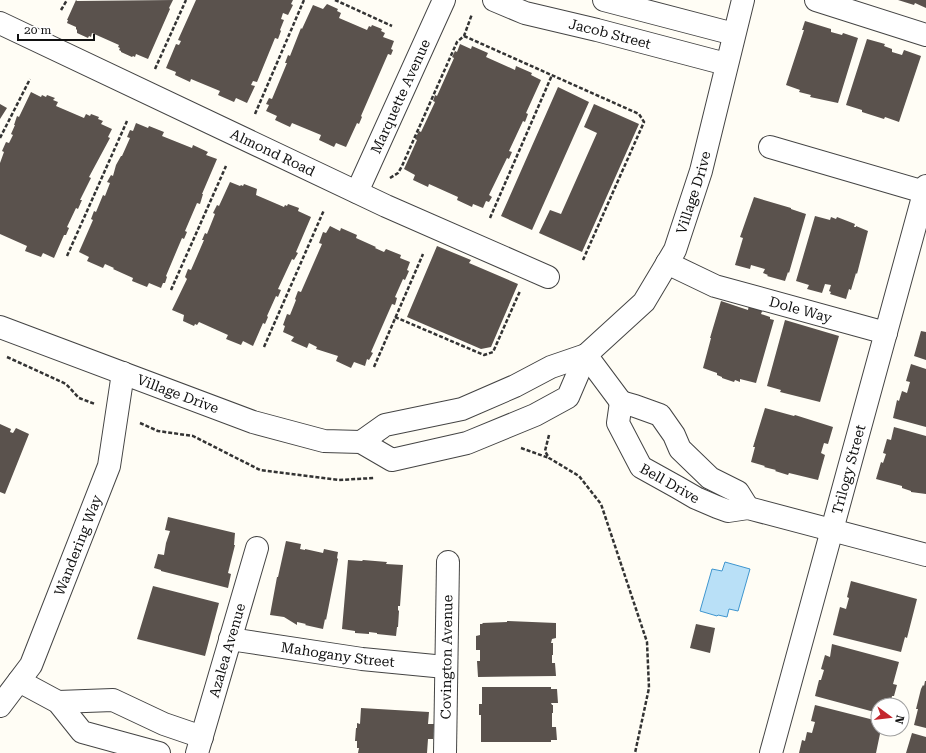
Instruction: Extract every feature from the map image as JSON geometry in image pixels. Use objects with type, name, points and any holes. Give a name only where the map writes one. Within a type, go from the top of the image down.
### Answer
[{"type":"street","name":"Marquette Avenue","points":[[357,192],[444,0]]},
{"type":"street","name":"Jacob Street","points":[[494,0],[525,13],[597,30],[726,64]]},
{"type":"street","points":[[604,0],[734,34]]},
{"type":"street","name":"Village Drive","points":[[361,442],[385,426],[462,409],[516,386],[551,367],[586,355],[644,302],[675,250],[700,171],[743,0]]},
{"type":"street","points":[[816,0],[926,36]]},
{"type":"street","name":"Almond Road","points":[[0,23],[357,192],[548,278]]},
{"type":"street","points":[[770,147],[925,189]]},
{"type":"street","name":"Trilogy Street","points":[[771,753],[925,189]]},
{"type":"street","name":"Dole Way","points":[[667,263],[715,286],[886,333]]},
{"type":"street","name":"Village Drive","points":[[0,327],[253,422],[324,441],[361,442],[392,460],[467,443],[535,414],[568,397],[586,355]]},
{"type":"street","points":[[586,355],[621,402]]},
{"type":"street","name":"Wandering Way","points":[[0,706],[31,665],[109,466],[123,373]]},
{"type":"street","name":"Bell Drive","points":[[748,508],[738,492],[710,478],[680,449],[674,435],[660,415],[621,402],[618,423],[641,467],[696,498],[728,511],[748,508],[926,555]]},
{"type":"street","points":[[659,477],[680,449]]},
{"type":"street","name":"Azalea Avenue","points":[[199,745],[257,548]]},
{"type":"street","name":"Covington Avenue","points":[[445,753],[445,667],[448,562]]},
{"type":"street","name":"Mahogany Street","points":[[230,639],[362,658],[445,667]]},
{"type":"street","points":[[19,681],[58,702],[82,732],[159,753]]},
{"type":"street","points":[[58,702],[113,700],[164,724],[199,745]]},
{"type":"street","points":[[128,745],[139,712]]},
{"type":"path","points":[[61,10],[67,0]]},
{"type":"path","points":[[154,70],[186,0]]},
{"type":"path","points":[[255,114],[304,0]]},
{"type":"path","points":[[335,0],[392,26]]},
{"type":"path","points":[[390,178],[398,173],[402,166],[457,42],[464,36],[472,14]]},
{"type":"path","points":[[464,36],[639,114],[644,122],[583,260]]},
{"type":"path","points":[[490,218],[552,76]]},
{"type":"path","points":[[0,138],[30,79]]},
{"type":"path","points":[[67,256],[126,121]]},
{"type":"path","points":[[170,290],[226,166]]},
{"type":"path","points":[[264,347],[324,210]]},
{"type":"path","points":[[374,367],[423,254]]},
{"type":"path","points":[[395,317],[484,355],[493,352],[523,284]]},
{"type":"path","points":[[6,357],[66,384],[79,398]]},
{"type":"path","points":[[550,431],[545,451],[549,458],[579,476],[601,504],[647,642],[649,688],[635,753]]},
{"type":"water","points":[[725,562],[750,569],[738,611],[729,609],[727,617],[700,611],[712,569],[722,571]]},
{"type":"building","points":[[76,0],[173,0],[148,59],[136,54],[135,57],[132,57],[121,52],[119,50],[120,48],[118,47],[119,45],[92,33],[91,37],[89,36],[88,38],[77,33],[76,27],[67,23]]},
{"type":"building","points":[[196,0],[293,0],[291,4],[293,5],[288,15],[283,13],[281,19],[284,20],[278,39],[275,38],[257,82],[253,81],[251,85],[255,86],[247,103],[236,98],[234,102],[218,95],[220,91],[191,79],[190,82],[175,75],[176,72],[166,68],[176,44],[179,45],[181,41],[178,40]]},
{"type":"building","points":[[898,0],[926,0],[926,8],[915,3],[914,5]]},
{"type":"building","points":[[327,4],[338,9],[337,11],[341,13],[339,18],[367,30],[369,26],[371,27],[372,25],[382,29],[381,31],[385,33],[383,37],[394,41],[391,49],[393,50],[391,55],[388,54],[361,116],[362,117],[359,124],[357,123],[346,147],[336,143],[334,147],[319,140],[321,135],[292,123],[290,127],[275,120],[277,116],[266,111],[269,105],[266,104],[269,98],[272,99],[287,63],[285,63],[288,55],[290,56],[301,28],[302,29],[313,5],[323,9]]},
{"type":"building","points":[[805,21],[831,29],[831,32],[842,35],[843,33],[858,38],[838,103],[810,97],[811,95],[799,92],[800,90],[786,85],[804,30],[802,30]]},
{"type":"building","points":[[867,39],[885,44],[884,46],[892,49],[892,52],[902,55],[904,50],[921,56],[899,122],[862,112],[862,110],[846,105]]},
{"type":"building","points":[[460,44],[471,49],[472,46],[488,53],[486,57],[515,70],[516,66],[532,73],[531,75],[541,80],[526,113],[528,114],[525,122],[523,121],[509,151],[512,152],[509,159],[507,158],[489,195],[492,197],[489,202],[486,201],[483,208],[473,204],[472,207],[457,200],[458,197],[429,184],[428,187],[413,180],[415,175],[404,169],[417,140],[415,139],[419,131],[421,132],[435,102],[433,101],[435,95],[437,96],[454,58],[452,57],[455,51],[457,52]]},
{"type":"building","points":[[558,87],[589,102],[532,230],[501,216]]},
{"type":"building","points":[[31,92],[41,97],[42,95],[46,97],[47,95],[55,98],[53,100],[58,102],[56,106],[84,118],[86,114],[99,117],[98,119],[103,121],[101,124],[112,129],[108,137],[110,138],[89,177],[91,178],[80,200],[82,200],[78,209],[76,208],[67,227],[69,228],[66,235],[64,235],[54,258],[43,253],[41,257],[25,251],[27,246],[0,234],[0,163],[4,152],[2,151],[6,142],[9,143],[13,135],[11,134],[17,116],[19,117]]},
{"type":"building","points":[[0,104],[7,108],[0,119]]},
{"type":"building","points":[[594,104],[639,124],[582,252],[539,233],[550,210],[561,214],[597,133],[584,127]]},
{"type":"building","points":[[136,123],[164,132],[162,136],[192,148],[193,145],[208,152],[206,155],[217,159],[202,194],[200,204],[197,203],[185,231],[187,232],[184,239],[182,238],[166,276],[165,283],[163,283],[161,288],[149,283],[147,287],[132,281],[133,278],[105,264],[103,268],[87,261],[89,257],[79,252],[93,220],[91,219],[94,211],[96,212],[103,195],[105,196],[110,183],[107,182],[111,175],[113,176],[116,165],[130,138],[127,137],[130,130],[133,131]]},
{"type":"building","points":[[230,182],[240,186],[243,186],[244,184],[257,189],[256,195],[284,207],[288,204],[299,208],[298,211],[311,217],[296,252],[298,253],[294,260],[292,259],[278,289],[281,290],[278,297],[276,296],[265,324],[263,323],[253,346],[243,341],[241,345],[226,339],[228,335],[199,322],[194,326],[183,321],[184,315],[172,310],[187,279],[185,277],[188,269],[191,270],[204,240],[202,240],[205,233],[207,234],[215,214],[213,213],[217,205],[219,206]]},
{"type":"building","points":[[754,197],[806,214],[789,273],[788,272],[785,281],[767,276],[768,275],[763,273],[765,269],[751,265],[750,269],[735,265],[743,238],[740,237]]},
{"type":"building","points":[[815,216],[830,220],[831,217],[836,219],[837,217],[855,224],[854,227],[856,226],[868,231],[857,274],[856,273],[851,290],[849,289],[846,299],[830,294],[831,292],[829,291],[831,285],[825,284],[822,293],[807,289],[809,285],[796,281]]},
{"type":"building","points":[[330,226],[340,231],[341,228],[357,235],[356,238],[376,247],[375,248],[384,252],[386,249],[401,255],[400,258],[410,262],[407,270],[409,271],[405,280],[403,279],[395,297],[397,298],[395,305],[392,304],[371,352],[373,353],[369,360],[367,359],[365,366],[354,362],[351,368],[336,361],[338,356],[316,349],[317,347],[309,343],[307,348],[291,341],[294,337],[283,332],[285,326],[283,325],[287,314],[290,315],[298,291],[301,292],[322,244],[319,243],[323,232],[326,233]]},
{"type":"building","points":[[437,246],[471,260],[469,263],[518,284],[491,347],[481,349],[407,317]]},
{"type":"building","points":[[721,301],[748,310],[749,305],[763,309],[761,314],[774,320],[756,383],[740,379],[740,382],[735,380],[734,382],[722,378],[717,375],[717,373],[703,368]]},
{"type":"building","points":[[785,320],[839,336],[820,402],[780,392],[781,390],[767,386]]},
{"type":"building","points":[[921,331],[926,332],[926,360],[914,356]]},
{"type":"building","points":[[911,364],[926,369],[926,427],[893,418],[897,400],[899,401],[902,391],[907,393],[910,382],[906,381]]},
{"type":"building","points":[[765,408],[794,416],[795,415],[833,427],[828,444],[824,443],[821,453],[825,455],[818,480],[789,473],[788,475],[751,462],[755,447],[753,447]]},
{"type":"building","points":[[0,424],[11,429],[10,432],[13,433],[16,428],[29,434],[5,494],[0,492]]},
{"type":"building","points":[[894,427],[926,436],[926,494],[911,492],[902,488],[902,486],[876,479],[881,462],[883,463],[886,454],[883,453],[887,439],[891,440]]},
{"type":"building","points":[[168,517],[235,533],[235,545],[228,573],[231,574],[228,588],[154,568],[158,554],[164,555],[170,531],[165,530]]},
{"type":"building","points":[[286,541],[301,544],[300,549],[323,553],[324,549],[338,552],[338,559],[323,629],[297,622],[297,625],[284,617],[270,615]]},
{"type":"building","points":[[348,560],[387,562],[386,564],[403,565],[396,636],[369,632],[369,634],[355,633],[355,631],[342,629]]},
{"type":"building","points":[[851,581],[917,599],[907,638],[905,637],[901,652],[833,635],[840,607],[846,609]]},
{"type":"building","points":[[153,586],[219,603],[205,656],[137,639]]},
{"type":"building","points":[[507,621],[556,623],[556,638],[552,639],[551,643],[553,643],[552,663],[555,663],[556,676],[478,677],[477,661],[480,661],[480,650],[476,650],[476,636],[480,635],[480,624]]},
{"type":"building","points":[[696,624],[715,628],[710,653],[690,648]]},
{"type":"building","points":[[832,644],[899,662],[893,684],[897,685],[894,696],[870,697],[870,711],[815,696],[819,680],[821,680],[824,670],[821,669],[825,655],[830,657]]},
{"type":"building","points":[[925,681],[926,728],[914,725],[921,689],[923,685],[924,686]]},
{"type":"building","points":[[482,687],[551,687],[551,689],[557,689],[558,703],[551,703],[553,705],[552,727],[556,727],[557,740],[551,740],[551,742],[481,742],[481,715],[479,715],[479,704],[482,704]]},
{"type":"building","points":[[815,705],[870,719],[870,737],[879,737],[876,753],[799,753],[802,740],[805,741],[807,732],[812,733],[815,722],[811,721]]},
{"type":"building","points":[[361,708],[429,712],[428,724],[434,724],[433,739],[428,739],[427,753],[358,753],[359,748],[357,748],[357,741],[355,741],[357,723],[360,724]]},
{"type":"building","points":[[912,733],[926,737],[926,753],[906,753]]}]
